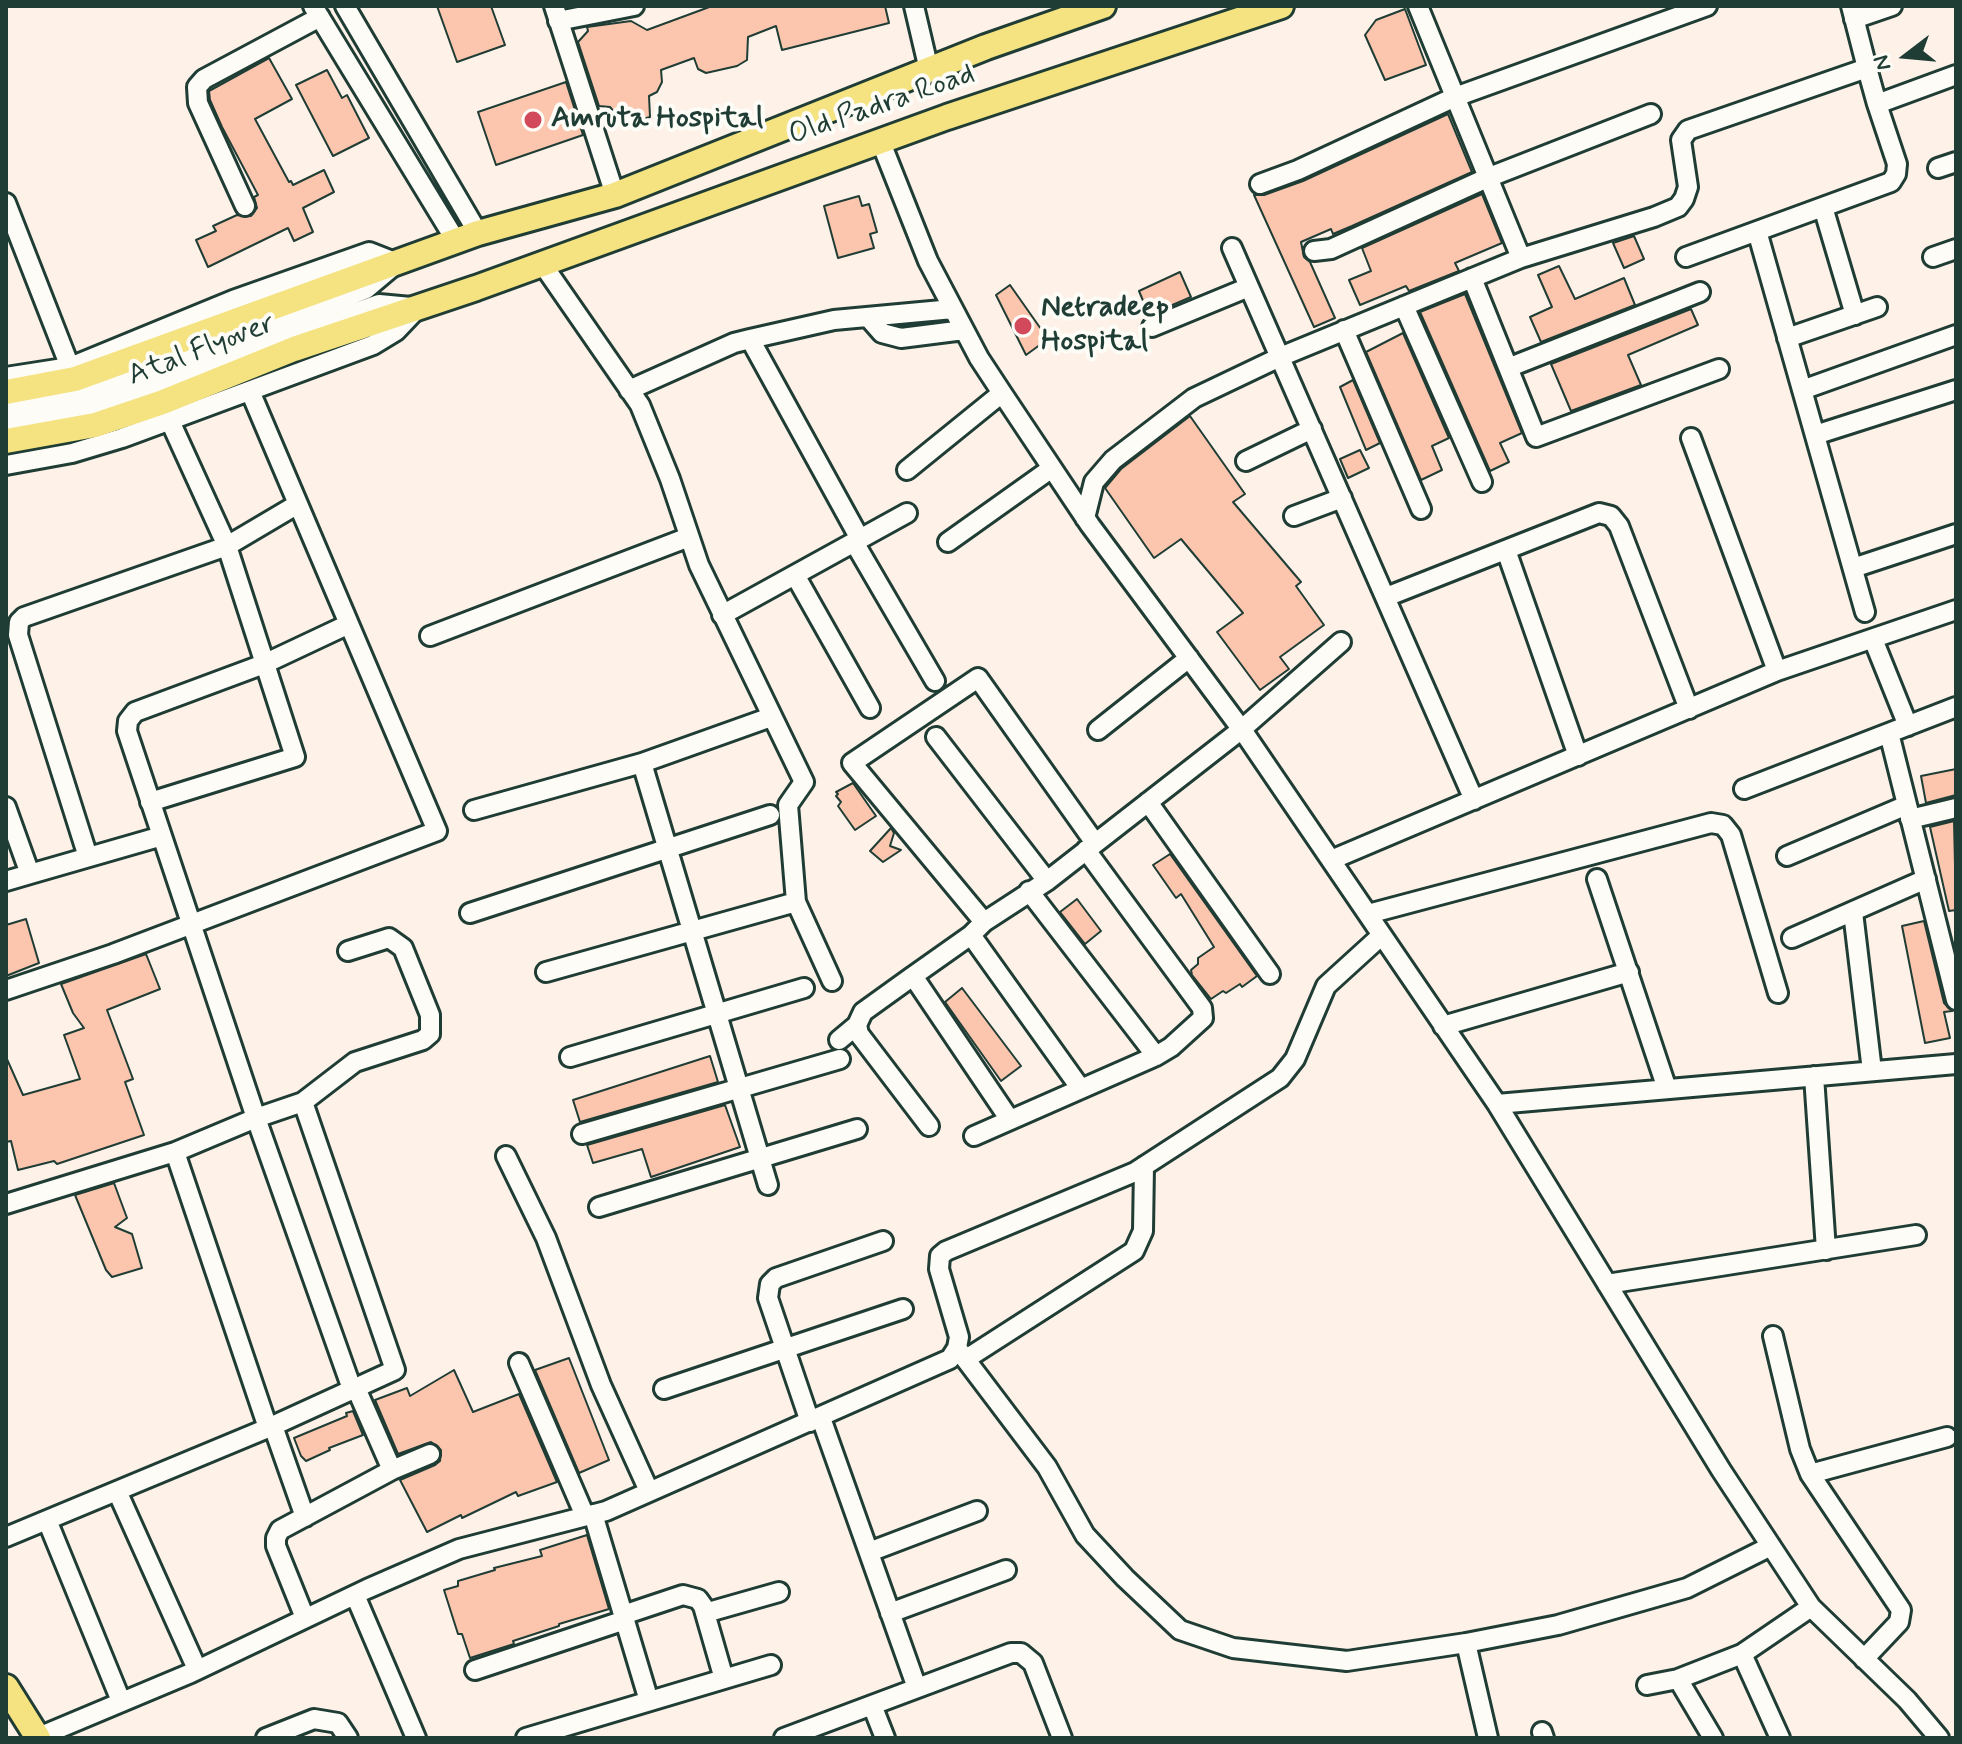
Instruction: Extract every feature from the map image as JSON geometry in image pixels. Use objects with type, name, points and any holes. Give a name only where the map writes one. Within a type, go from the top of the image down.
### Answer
[{"type":"main road","name":"Old Padra Road","points":[[397,263],[467,237],[615,195],[929,70],[1061,13],[1103,6]]},
{"type":"main road","name":"Old Padra Road","points":[[418,308],[880,140],[1281,6]]},
{"type":"main road","name":"Atal Flyover","points":[[6,392],[75,379],[397,263]]},
{"type":"main road","name":"Atal Flyover","points":[[6,441],[95,425],[418,308]]},
{"type":"main road","points":[[6,1687],[37,1738]]},
{"type":"street","points":[[345,6],[467,237]]},
{"type":"street","points":[[615,195],[556,14],[634,6]]},
{"type":"street","points":[[914,6],[929,70]]},
{"type":"street","points":[[1418,6],[1521,258]]},
{"type":"street","points":[[1260,184],[1298,170],[1455,97],[1707,6]]},
{"type":"street","points":[[1686,257],[1891,182],[1897,164],[1852,12],[1892,6]]},
{"type":"street","points":[[245,206],[198,103],[197,87],[204,79],[317,11],[467,237]]},
{"type":"street","points":[[1085,518],[1094,482],[1113,460],[1194,398],[1280,357],[1521,258],[1678,207],[1688,187],[1681,140],[1688,130],[1867,68]]},
{"type":"street","points":[[1877,104],[1956,75]]},
{"type":"street","points":[[1314,251],[1331,249],[1487,178],[1651,114]]},
{"type":"street","points":[[880,140],[928,261],[1002,393],[1085,518],[1242,729],[1497,1104],[1721,1470],[1811,1607],[1907,1700],[1939,1738]]},
{"type":"street","points":[[6,203],[70,367]]},
{"type":"street","points":[[1823,207],[1855,315]]},
{"type":"street","points":[[1757,231],[1865,612]]},
{"type":"street","points":[[1232,248],[1474,800]]},
{"type":"street","points":[[1933,257],[1956,249]]},
{"type":"street","points":[[6,377],[70,367],[233,300],[369,252],[397,263],[366,289],[128,381],[55,403],[6,410]]},
{"type":"street","points":[[541,262],[640,405],[699,565],[804,782],[788,805],[796,902],[832,981]]},
{"type":"street","points":[[1472,278],[1536,437],[1719,369]]},
{"type":"street","points":[[1152,327],[1249,287]]},
{"type":"street","points":[[1510,367],[1700,292]]},
{"type":"street","points":[[6,424],[55,416],[99,404],[379,304],[418,308]]},
{"type":"street","points":[[1404,306],[1482,482]]},
{"type":"street","points":[[1787,338],[1877,307]]},
{"type":"street","points":[[6,465],[72,453],[170,421],[373,345],[396,331],[418,308]]},
{"type":"street","points":[[629,390],[734,343],[750,339],[834,320],[953,309]]},
{"type":"street","points":[[868,317],[882,333],[901,338],[964,330]]},
{"type":"street","points":[[1344,330],[1421,509]]},
{"type":"street","points":[[1802,390],[1956,335]]},
{"type":"street","points":[[750,339],[935,681]]},
{"type":"street","points":[[1815,435],[1956,390]]},
{"type":"street","points":[[6,990],[191,925],[437,831],[250,391]]},
{"type":"street","points":[[907,470],[1002,393]]},
{"type":"street","points":[[150,802],[295,757],[227,546],[170,421]]},
{"type":"street","points":[[1246,461],[1312,429]]},
{"type":"street","points":[[1691,438],[1777,671]]},
{"type":"street","points":[[948,542],[1052,468]]},
{"type":"street","points":[[1294,516],[1342,498]]},
{"type":"street","points":[[88,857],[18,635],[19,622],[24,617],[227,546],[298,504]]},
{"type":"street","points":[[722,615],[907,513]]},
{"type":"street","points":[[1386,597],[1599,513],[1611,516],[1619,526],[1689,709]]},
{"type":"street","points":[[1853,568],[1956,534]]},
{"type":"street","points":[[430,636],[689,537]]},
{"type":"street","points":[[1506,550],[1578,756]]},
{"type":"street","points":[[795,575],[870,708]]},
{"type":"street","points":[[1331,860],[1777,671],[1956,610]]},
{"type":"street","points":[[349,624],[264,664],[135,712],[128,721],[127,731],[256,1118],[354,1388],[392,1470]]},
{"type":"street","points":[[1873,639],[1908,726]]},
{"type":"street","points":[[582,1134],[739,1089],[840,1050],[863,1012],[1047,881],[1242,729],[1341,642]]},
{"type":"street","points":[[1098,730],[1189,658]]},
{"type":"street","points":[[974,1136],[1010,1120],[1081,1089],[1156,1056],[1203,1018],[1202,1008],[978,678],[852,763],[978,929],[1081,1089]]},
{"type":"street","points":[[1744,789],[1956,707]]},
{"type":"street","points":[[474,810],[642,763],[771,717]]},
{"type":"street","points":[[1889,733],[1952,971],[1956,1000]]},
{"type":"street","points":[[936,737],[1047,881]]},
{"type":"street","points":[[642,763],[768,1185]]},
{"type":"street","points":[[1148,802],[1270,974]]},
{"type":"street","points":[[6,807],[30,874]]},
{"type":"street","points":[[1787,856],[1908,812],[1956,808]]},
{"type":"street","points":[[470,913],[770,815]]},
{"type":"street","points":[[1368,914],[1711,823],[1723,825],[1731,835],[1778,993]]},
{"type":"street","points":[[6,881],[162,836]]},
{"type":"street","points":[[1597,879],[1667,1089]]},
{"type":"street","points":[[1792,938],[1926,879]]},
{"type":"street","points":[[1029,891],[1156,1056]]},
{"type":"street","points":[[546,972],[796,902]]},
{"type":"street","points":[[1853,912],[1872,1071]]},
{"type":"street","points":[[1382,935],[1326,986],[1288,1070],[1280,1078],[1144,1166],[940,1256],[939,1269],[958,1327],[962,1354],[1047,1467],[1085,1535],[1180,1630],[1233,1648],[1347,1661],[1466,1643],[1558,1625],[1687,1588],[1771,1546]]},
{"type":"street","points":[[6,1204],[175,1152],[303,1102],[355,1062],[423,1040],[430,1034],[430,1015],[403,948],[389,938],[348,951]]},
{"type":"street","points":[[1443,1026],[1629,972]]},
{"type":"street","points":[[913,976],[1010,1120]]},
{"type":"street","points":[[570,1057],[804,988]]},
{"type":"street","points":[[857,1025],[859,1034],[929,1126]]},
{"type":"street","points":[[1497,1104],[1956,1064]]},
{"type":"street","points":[[1814,1076],[1826,1250]]},
{"type":"street","points":[[6,1537],[392,1373],[395,1364],[303,1102]]},
{"type":"street","points":[[599,1207],[857,1129]]},
{"type":"street","points":[[175,1152],[270,1427],[305,1517]]},
{"type":"street","points":[[506,1156],[546,1238],[601,1385],[649,1491]]},
{"type":"street","points":[[37,1738],[197,1669],[459,1549],[589,1515],[816,1420],[962,1354],[1134,1251],[1143,1231],[1144,1166]]},
{"type":"street","points":[[1607,1284],[1916,1235]]},
{"type":"street","points":[[883,1241],[776,1278],[770,1284],[768,1298],[785,1348],[869,1552],[917,1688]]},
{"type":"street","points":[[664,1389],[903,1309]]},
{"type":"street","points":[[1773,1336],[1800,1449],[1810,1474],[1901,1610],[1899,1622],[1864,1659]]},
{"type":"street","points":[[519,1363],[589,1515],[649,1701]]},
{"type":"street","points":[[1810,1474],[1947,1437]]},
{"type":"street","points":[[305,1618],[276,1546],[280,1530],[392,1470],[430,1454]]},
{"type":"street","points":[[117,1491],[197,1669]]},
{"type":"street","points":[[869,1552],[977,1511]]},
{"type":"street","points":[[47,1520],[121,1701]]},
{"type":"street","points":[[890,1613],[1006,1570]]},
{"type":"street","points":[[705,1613],[779,1592]]},
{"type":"street","points":[[355,1595],[416,1738]]},
{"type":"street","points":[[475,1670],[683,1595],[698,1599],[705,1613],[724,1679]]},
{"type":"street","points":[[1647,1685],[1678,1679],[1742,1654],[1811,1607]]},
{"type":"street","points":[[1466,1643],[1488,1738]]},
{"type":"street","points":[[784,1738],[1011,1653],[1021,1653],[1033,1663],[1062,1738]]},
{"type":"street","points":[[1742,1654],[1780,1738]]},
{"type":"street","points":[[526,1738],[771,1665]]},
{"type":"street","points":[[1678,1679],[1713,1738]]},
{"type":"street","points":[[872,1705],[885,1738]]},
{"type":"street","points":[[266,1738],[314,1719],[338,1723],[348,1738]]},
{"type":"building","points":[[437,6],[491,6],[505,45],[457,62]]},
{"type":"building","points":[[712,6],[885,6],[889,23],[782,50],[776,26],[748,37],[747,60],[737,66],[706,73],[698,69],[694,58],[661,70],[662,82],[657,92],[649,96],[650,117],[636,121],[627,114],[615,113],[610,107],[599,106],[578,42],[588,31],[587,27],[631,21],[647,30]]},
{"type":"building","points":[[1405,9],[1426,65],[1385,80],[1365,35],[1376,20]]},
{"type":"building","points":[[269,58],[292,99],[255,119],[289,182],[293,185],[324,170],[334,192],[303,208],[313,232],[294,241],[288,228],[208,267],[196,240],[216,231],[213,226],[237,215],[251,216],[257,208],[254,197],[258,195],[222,127],[209,91]]},
{"type":"building","points":[[327,70],[342,98],[347,95],[369,138],[333,156],[296,85]]},
{"type":"building","points":[[566,82],[583,135],[496,165],[478,112]]},
{"type":"building","points":[[1448,114],[1472,172],[1333,234],[1331,229],[1301,242],[1304,257],[1310,262],[1335,318],[1314,327],[1254,195],[1264,195],[1303,181]]},
{"type":"building","points":[[1482,194],[1502,243],[1455,263],[1459,271],[1409,291],[1406,286],[1360,305],[1349,280],[1371,271],[1362,248]]},
{"type":"building","points":[[859,196],[862,206],[869,204],[877,232],[870,234],[874,248],[838,258],[824,206]]},
{"type":"building","points":[[1634,236],[1644,259],[1624,268],[1613,243]]},
{"type":"building","points":[[1559,266],[1575,299],[1624,278],[1635,305],[1541,342],[1530,317],[1552,307],[1538,275]]},
{"type":"building","points":[[1180,272],[1191,297],[1149,315],[1139,291]]},
{"type":"building","points":[[1010,285],[1048,339],[1026,355],[996,295]]},
{"type":"building","points":[[1465,294],[1522,433],[1500,443],[1509,462],[1490,471],[1420,312]]},
{"type":"building","points":[[1691,309],[1698,325],[1628,355],[1641,385],[1571,411],[1551,364]]},
{"type":"building","points":[[1403,333],[1449,438],[1432,446],[1442,470],[1421,480],[1366,352]]},
{"type":"building","points":[[1353,380],[1380,443],[1366,450],[1340,387]]},
{"type":"building","points":[[1190,416],[1245,494],[1233,502],[1301,582],[1296,586],[1324,625],[1280,657],[1289,669],[1260,690],[1217,632],[1243,613],[1181,539],[1154,558],[1105,488],[1121,469]]},
{"type":"building","points":[[1360,450],[1369,468],[1348,478],[1340,459]]},
{"type":"building","points":[[1956,769],[1956,795],[1926,803],[1921,776]]},
{"type":"building","points":[[853,783],[876,816],[855,830],[838,806],[841,802],[836,796],[836,792]]},
{"type":"building","points":[[1954,821],[1956,910],[1949,911],[1930,827]]},
{"type":"building","points":[[891,828],[894,833],[890,846],[901,850],[883,862],[870,851]]},
{"type":"building","points":[[1170,854],[1257,976],[1242,987],[1240,984],[1211,999],[1192,975],[1191,970],[1198,964],[1198,958],[1214,947],[1181,894],[1176,898],[1153,865]]},
{"type":"building","points":[[1077,899],[1101,931],[1085,944],[1060,912]]},
{"type":"building","points":[[26,919],[39,963],[6,976],[6,925]]},
{"type":"building","points":[[1924,921],[1944,1003],[1952,1011],[1944,1012],[1950,1038],[1925,1043],[1902,926]]},
{"type":"building","points":[[146,954],[160,989],[107,1010],[133,1079],[125,1082],[144,1135],[57,1164],[54,1161],[18,1170],[11,1141],[6,1142],[6,1057],[23,1095],[80,1079],[64,1035],[84,1028],[73,1013],[61,984]]},
{"type":"building","points":[[962,988],[1021,1066],[1001,1081],[945,1002]]},
{"type":"building","points":[[710,1056],[718,1082],[580,1122],[573,1100]]},
{"type":"building","points":[[725,1105],[740,1147],[651,1177],[642,1149],[593,1163],[587,1145]]},
{"type":"building","points":[[114,1183],[127,1218],[115,1227],[132,1234],[142,1268],[112,1277],[106,1270],[75,1195]]},
{"type":"building","points":[[569,1358],[609,1460],[579,1473],[535,1370]]},
{"type":"building","points":[[454,1370],[473,1412],[519,1394],[557,1482],[518,1496],[516,1492],[427,1532],[400,1480],[435,1465],[440,1461],[441,1450],[431,1442],[398,1454],[375,1400],[407,1388],[410,1396]]},
{"type":"building","points":[[353,1411],[363,1435],[306,1461],[301,1456],[294,1438]]},
{"type":"building","points":[[587,1535],[609,1609],[559,1624],[513,1641],[514,1644],[470,1658],[462,1634],[458,1634],[444,1590],[458,1586],[458,1581],[494,1568],[542,1556],[540,1550]]},
{"type":"place","name":"Amruta Hospital","points":[[533,120]]},
{"type":"place","name":"Netradeep Hospital","points":[[1023,326]]}]
